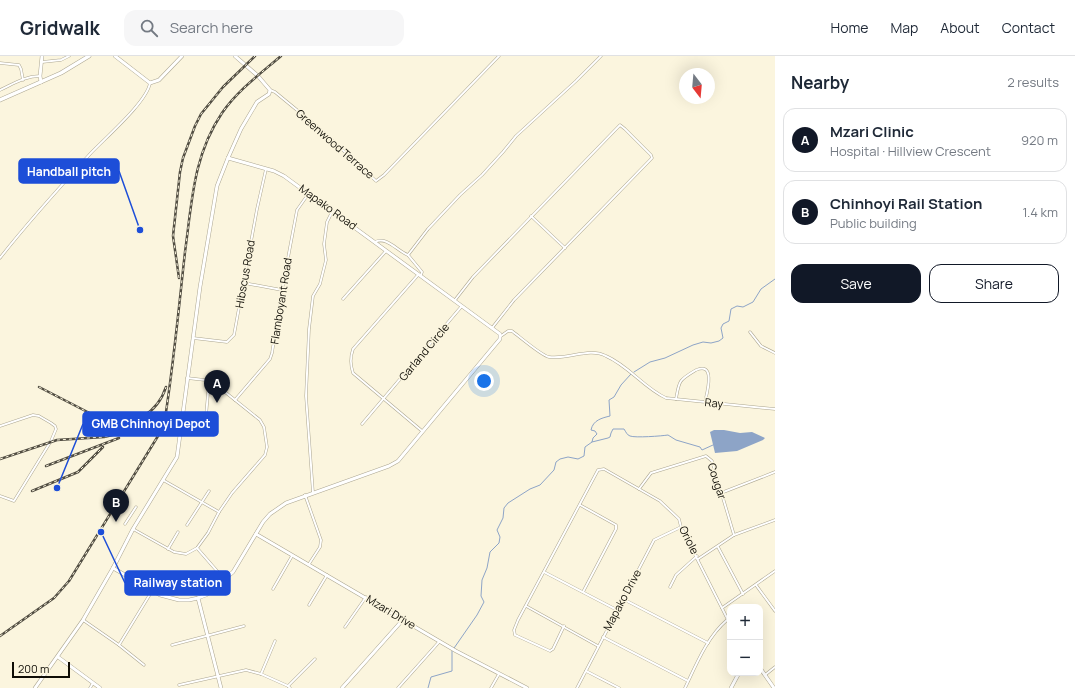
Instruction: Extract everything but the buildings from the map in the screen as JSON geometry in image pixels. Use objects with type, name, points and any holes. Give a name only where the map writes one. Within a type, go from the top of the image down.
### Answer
[{"type":"main road","points":[[0,100],[61,73],[89,56]]},
{"type":"street","points":[[41,82],[40,76],[42,56]]},
{"type":"street","points":[[42,62],[61,60],[69,56]]},
{"type":"street","points":[[115,56],[150,83]]},
{"type":"street","points":[[150,83],[159,80],[182,56]]},
{"type":"street","name":"Greenwood Terrace","points":[[235,56],[258,76],[270,90],[275,92],[320,129],[376,181],[499,56]]},
{"type":"street","points":[[408,255],[428,229],[492,164],[516,136],[601,56]]},
{"type":"street","points":[[0,63],[19,66],[23,80]]},
{"type":"street","points":[[0,90],[23,80],[40,76]]},
{"type":"street","points":[[0,258],[91,153],[131,113],[149,90],[150,83]]},
{"type":"street","points":[[36,688],[83,620],[113,568],[133,529],[177,457],[193,338],[218,186],[228,158],[252,108],[257,102],[269,94],[270,90]]},
{"type":"street","points":[[455,300],[473,277],[620,125],[651,155],[652,158],[514,300],[492,328]]},
{"type":"street","name":"Mapako Road","points":[[228,158],[274,171],[284,176],[455,300],[501,336]]},
{"type":"street","name":"Hibscus Road","points":[[193,338],[227,342],[231,340],[234,335],[257,209],[266,169]]},
{"type":"street","name":"Flamboyant Road","points":[[235,400],[270,359],[296,210],[309,193]]},
{"type":"street","points":[[313,493],[306,396],[309,329],[314,296],[320,284],[326,260],[324,244],[327,222],[333,211]]},
{"type":"street","points":[[531,216],[565,248]]},
{"type":"street","points":[[375,242],[383,240],[386,241],[401,252],[408,255],[422,272],[353,349],[351,366],[353,373],[385,398],[422,431]]},
{"type":"street","points":[[343,299],[386,251]]},
{"type":"street","points":[[244,283],[282,290]]},
{"type":"street","name":"Garland Circle","points":[[362,424],[462,306]]},
{"type":"street","name":"Ray","points":[[501,336],[508,331],[512,331],[547,357],[559,358],[591,353],[605,355],[623,366],[655,393],[666,398],[775,409]]},
{"type":"street","points":[[750,332],[761,346],[775,353]]},
{"type":"street","points":[[113,568],[160,595],[179,600],[189,600],[206,595],[224,580],[236,567],[263,522],[270,514],[286,503],[305,495],[390,466],[398,461],[501,336]]},
{"type":"street","points":[[676,399],[680,382],[693,372],[700,369],[705,369],[707,370],[708,380],[705,402]]},
{"type":"street","points":[[133,529],[174,552],[186,554],[197,548],[208,533],[219,512],[232,493],[265,455],[267,447],[264,427],[260,420],[215,384],[187,378]]},
{"type":"street","points":[[183,414],[206,416],[209,382]]},
{"type":"street","points":[[0,426],[33,415],[39,416],[56,426],[51,441],[14,501],[0,496]]},
{"type":"street","name":"Cougar","points":[[639,489],[651,473],[706,456],[712,461],[734,535]]},
{"type":"street","name":"Oriole","points":[[580,505],[598,470],[600,469],[604,469],[660,501],[679,519],[727,620]]},
{"type":"street","points":[[721,493],[775,472]]},
{"type":"street","points":[[163,479],[219,512]]},
{"type":"street","points":[[187,526],[210,490]]},
{"type":"street","points":[[305,495],[321,540],[320,547],[309,564]]},
{"type":"street","points":[[564,626],[553,649],[550,651],[516,635],[514,630],[580,505],[616,525],[616,529],[583,592]]},
{"type":"street","points":[[125,524],[136,507]]},
{"type":"street","points":[[670,587],[676,575],[698,558],[718,547],[734,535],[775,520]]},
{"type":"street","name":"Mapako Drive","points":[[577,688],[654,540],[682,527]]},
{"type":"street","points":[[168,549],[178,532]]},
{"type":"street","name":"Mzari Drive","points":[[256,534],[402,618],[456,651],[526,688]]},
{"type":"street","points":[[718,547],[743,594]]},
{"type":"street","points":[[197,548],[224,580]]},
{"type":"street","points":[[273,589],[293,555]]},
{"type":"street","points":[[722,608],[775,571]]},
{"type":"street","points":[[544,572],[617,610]]},
{"type":"street","points":[[309,605],[327,575]]},
{"type":"street","points":[[756,585],[775,611]]},
{"type":"street","points":[[119,645],[152,590]]},
{"type":"street","points":[[345,627],[366,597]]},
{"type":"street","points":[[198,598],[221,688]]},
{"type":"street","points":[[623,599],[708,643]]},
{"type":"street","points":[[526,606],[598,646]]},
{"type":"street","points":[[342,688],[400,623],[402,618]]},
{"type":"street","points":[[83,620],[119,645],[144,665]]},
{"type":"street","points":[[685,688],[708,643],[718,627],[727,620]]},
{"type":"street","points":[[172,645],[244,626]]},
{"type":"street","points":[[603,637],[688,681]]},
{"type":"street","points":[[261,674],[275,641]]},
{"type":"street","points":[[398,688],[440,641]]},
{"type":"street","points":[[58,657],[100,688]]},
{"type":"street","points":[[288,686],[315,659]]},
{"type":"street","points":[[774,688],[764,675],[775,667]]},
{"type":"street","points":[[179,685],[218,675],[246,670],[261,674],[290,688]]},
{"type":"street","points":[[586,671],[618,688]]},
{"type":"street","points":[[491,688],[499,674]]},
{"type":"street","points":[[731,688],[737,676]]},
{"type":"street","points":[[90,688],[93,683]]},
{"type":"water","points":[[714,430],[740,433],[752,432],[765,438],[737,451],[715,453],[710,432]]},
{"type":"waterway","points":[[634,372],[650,362],[665,358],[693,345],[703,342],[711,343],[719,341],[723,338],[721,328],[723,324],[729,321],[731,309],[737,306],[743,307],[753,302],[761,289],[775,279]]},
{"type":"waterway","points":[[428,688],[431,677],[452,671],[452,651],[477,615],[484,602],[481,596],[482,580],[487,568],[490,552],[499,543],[500,537],[497,530],[503,518],[504,508],[508,503],[530,489],[540,485],[554,470],[556,462],[560,459],[568,457],[578,459],[584,456],[585,447],[592,442],[593,438],[597,434],[595,431],[591,430],[592,427],[598,420],[610,416],[609,400],[614,397],[621,385],[631,374]]},
{"type":"waterway","points":[[592,442],[610,437],[613,429],[624,429],[628,435],[633,437],[668,435],[676,440],[700,447],[702,450],[713,445]]},
{"type":"railway","points":[[179,278],[173,236],[183,158],[201,114],[223,87],[255,56]]},
{"type":"railway","points":[[0,636],[54,598],[69,581],[158,436],[166,412],[192,197],[199,163],[212,129],[228,105],[250,83],[281,56]]},
{"type":"railway","points":[[39,387],[105,421],[115,423],[134,421],[142,417],[157,404],[166,387]]},
{"type":"railway","points":[[0,459],[57,440],[104,437],[121,433],[129,429],[148,413]]},
{"type":"railway","points":[[46,466],[119,438]]},
{"type":"railway","points":[[32,491],[78,472],[103,447]]},
{"type":"place","name":"Handball pitch","points":[[140,230]]},
{"type":"place","name":"Mzari Clinic","points":[[217,403]]},
{"type":"place","name":"GMB Chinhoyi Depot","points":[[57,488]]},
{"type":"place","name":"Chinhoyi Rail Station","points":[[116,522]]},
{"type":"place","name":"Railway station","points":[[101,532]]}]
